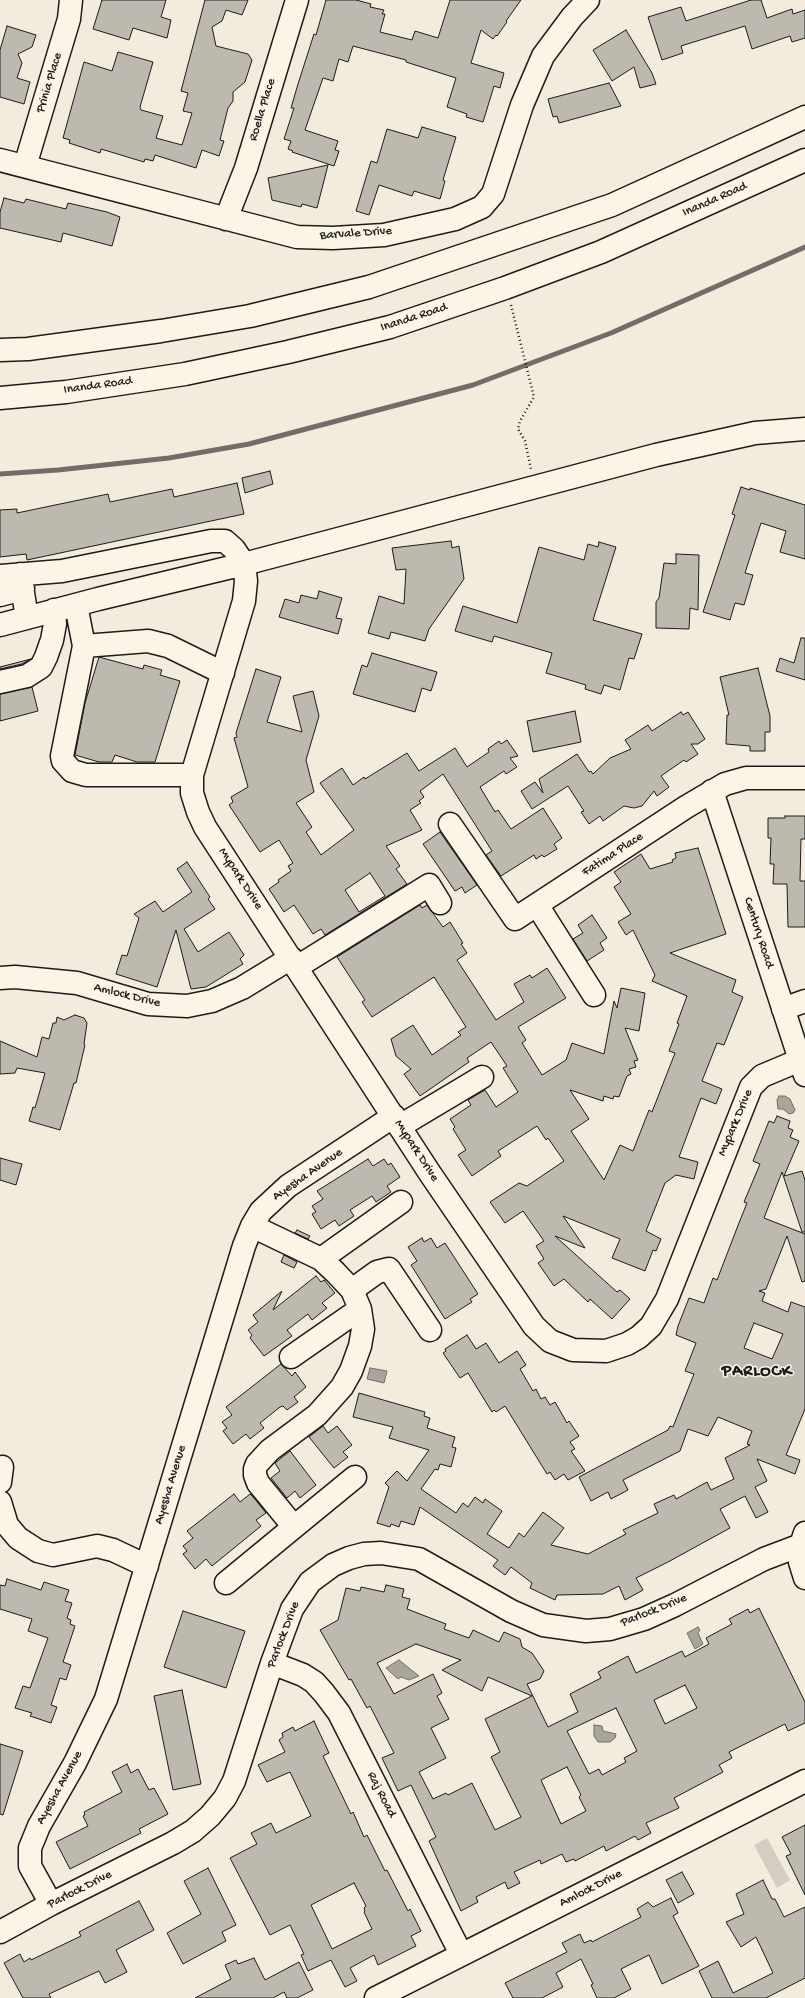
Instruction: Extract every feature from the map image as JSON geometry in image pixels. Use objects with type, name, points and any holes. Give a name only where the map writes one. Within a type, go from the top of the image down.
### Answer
[{"type":"street","name":"Prinia Place","points":[[25,166],[69,19],[71,0]]},
{"type":"street","name":"Roella Place","points":[[226,219],[246,168],[297,0]]},
{"type":"street","name":"Barvale Drive","points":[[0,160],[297,237],[333,238],[384,235],[455,219],[475,212],[489,201],[495,189],[522,105],[543,56],[572,16],[588,0]]},
{"type":"street","points":[[0,350],[28,349],[161,331],[250,316],[369,287],[612,205],[805,117]]},
{"type":"street","name":"Inanda Road","points":[[0,398],[66,392],[185,374],[288,352],[390,327],[505,288],[601,252],[805,160]]},
{"type":"street","points":[[0,625],[54,610],[244,564],[656,455],[755,433],[805,429]]},
{"type":"street","points":[[0,595],[14,580],[216,540],[225,541],[230,544],[244,564]]},
{"type":"street","name":"Mypark Drive","points":[[244,564],[246,581],[244,601],[192,775],[192,793],[198,812],[205,827],[434,1178],[539,1331],[550,1341],[565,1348],[582,1352],[606,1351],[628,1344],[640,1337],[651,1326],[661,1311],[751,1087],[762,1076],[802,1068]]},
{"type":"street","points":[[14,580],[27,618]]},
{"type":"street","points":[[76,605],[84,646],[62,756],[67,766],[79,774],[86,775],[192,775]]},
{"type":"street","points":[[0,682],[27,676],[41,667],[52,640],[55,624],[54,610]]},
{"type":"street","points":[[84,646],[148,641],[168,646],[223,673]]},
{"type":"street","name":"Fatima Place","points":[[450,824],[515,919],[725,784],[746,778],[805,778]]},
{"type":"street","name":"Century Road","points":[[712,791],[802,1068]]},
{"type":"street","name":"Amlock Drive","points":[[0,978],[15,977],[70,982],[148,1004],[187,1006],[212,1001],[294,963],[430,885],[440,903]]},
{"type":"street","points":[[537,905],[594,995]]},
{"type":"street","points":[[783,1009],[805,1001]]},
{"type":"street","name":"Ayesha Avenue","points":[[51,1904],[30,1866],[30,1848],[39,1826],[75,1763],[106,1699],[148,1566],[244,1246],[252,1226],[261,1211],[288,1186],[397,1121],[482,1077]]},
{"type":"street","points":[[321,1259],[401,1202]]},
{"type":"street","points":[[252,1226],[321,1259],[356,1300],[363,1329],[360,1346],[351,1371],[342,1387],[317,1415],[270,1450],[257,1464],[255,1469],[254,1475],[258,1483],[294,1527]]},
{"type":"street","points":[[291,1358],[356,1300],[377,1272],[389,1269],[430,1330]]},
{"type":"street","points":[[226,1583],[355,1477]]},
{"type":"street","points":[[0,1502],[7,1526],[18,1538],[38,1551],[53,1555],[97,1546],[113,1550],[148,1566]]},
{"type":"street","points":[[803,1539],[800,1562],[805,1578]]},
{"type":"street","name":"Parlock Drive","points":[[0,1932],[51,1904],[173,1843],[193,1831],[210,1816],[225,1798],[234,1781],[272,1664],[292,1609],[310,1582],[333,1565],[364,1554],[381,1553],[419,1559],[511,1611],[543,1625],[586,1631],[610,1629],[644,1619],[675,1605],[803,1539]]},
{"type":"street","name":"Raj Road","points":[[272,1664],[303,1675],[314,1682],[339,1713],[461,1954]]},
{"type":"street","name":"Amlock Drive","points":[[376,1998],[805,1781]]},
{"type":"path","points":[[521,340],[534,397],[520,421],[518,429],[525,441],[528,461],[536,487]]},
{"type":"shaded area","points":[[779,1096],[785,1096],[790,1099],[795,1110],[793,1113],[789,1114],[783,1109],[778,1109],[777,1100]]},
{"type":"shaded area","points":[[370,1368],[387,1371],[384,1383],[367,1379]]},
{"type":"shaded area","points":[[698,1627],[700,1630],[698,1633],[703,1644],[695,1649],[687,1633]]},
{"type":"shaded area","points":[[399,1660],[419,1676],[409,1680],[401,1677],[398,1679],[386,1668]]},
{"type":"shaded area","points":[[594,1725],[602,1726],[603,1731],[616,1734],[615,1738],[610,1742],[598,1742],[594,1736]]},
{"type":"shaded area","points":[[767,1838],[790,1880],[777,1888],[754,1845]]},
{"type":"building","points":[[102,0],[166,0],[161,17],[171,20],[167,38],[133,28],[129,40],[93,29]]},
{"type":"building","points":[[205,0],[248,0],[242,15],[226,10],[222,21],[212,27],[216,46],[248,54],[252,60],[245,82],[233,92],[233,101],[228,108],[220,140],[224,141],[219,156],[202,150],[196,168],[155,155],[153,161],[145,159],[144,162],[101,149],[100,153],[69,143],[70,140],[63,138],[84,62],[112,71],[118,52],[153,62],[140,107],[141,110],[163,116],[156,138],[182,145],[192,113],[183,111],[188,93],[181,91]]},
{"type":"building","points":[[326,0],[356,0],[371,4],[370,7],[384,10],[382,14],[385,14],[380,32],[412,40],[415,31],[438,38],[450,0],[521,0],[497,36],[496,35],[493,39],[481,30],[471,63],[504,73],[500,88],[494,86],[483,122],[466,117],[467,114],[447,107],[456,78],[406,62],[406,60],[353,46],[348,62],[339,59],[333,81],[323,78],[305,130],[338,141],[335,150],[339,151],[334,166],[292,152],[293,151],[288,149],[291,141],[284,139],[294,108],[291,108],[314,34],[316,35]]},
{"type":"building","points":[[751,0],[761,0],[767,18],[792,9],[793,14],[805,10],[805,38],[792,42],[790,36],[752,49],[745,26],[681,46],[683,53],[662,60],[648,17],[681,7],[686,21]]},
{"type":"building","points":[[7,26],[36,35],[32,47],[18,54],[22,63],[17,78],[30,82],[24,104],[0,97],[0,50]]},
{"type":"building","points":[[626,30],[652,73],[656,84],[640,88],[634,67],[612,81],[593,50]]},
{"type":"building","points":[[609,83],[621,106],[559,123],[557,116],[553,117],[548,99]]},
{"type":"building","points":[[422,127],[456,137],[443,180],[445,181],[440,199],[414,191],[412,196],[379,185],[369,215],[356,211],[371,161],[377,163],[387,129],[418,138]]},
{"type":"building","points":[[328,165],[317,208],[302,204],[301,207],[272,200],[268,178]]},
{"type":"building","points":[[4,198],[24,203],[26,199],[66,209],[68,203],[107,212],[120,217],[112,246],[63,233],[61,242],[0,228],[0,212]]},
{"type":"building","points":[[270,471],[273,484],[245,493],[242,478]]},
{"type":"building","points":[[237,483],[244,514],[27,560],[26,554],[0,557],[0,510],[17,509],[17,513],[108,494],[110,502],[172,489],[174,497]]},
{"type":"building","points":[[741,487],[750,490],[750,488],[805,505],[805,559],[780,552],[786,531],[761,523],[745,573],[753,575],[744,605],[735,603],[730,620],[703,612],[735,515],[732,514]]},
{"type":"building","points":[[451,541],[452,548],[459,546],[464,579],[429,629],[425,641],[391,632],[389,639],[368,633],[379,596],[404,604],[406,569],[396,570],[392,548]]},
{"type":"building","points":[[599,542],[616,547],[593,620],[642,634],[634,659],[629,658],[620,690],[604,685],[601,694],[585,689],[586,685],[546,673],[552,653],[494,636],[492,642],[455,631],[463,606],[517,623],[539,547],[584,560],[588,544],[598,547]]},
{"type":"building","points":[[676,554],[699,555],[698,610],[690,608],[689,629],[656,628],[656,602],[659,598],[664,563],[676,564]]},
{"type":"building","points":[[319,591],[342,598],[336,618],[342,619],[338,634],[279,617],[285,599],[299,603],[301,595],[317,599]]},
{"type":"building","points":[[801,638],[805,638],[805,680],[776,671],[780,658],[794,663]]},
{"type":"building","points":[[372,653],[437,672],[431,691],[422,688],[415,712],[353,694],[362,665],[367,667]]},
{"type":"building","points":[[99,657],[143,669],[144,665],[162,670],[160,675],[180,681],[155,762],[137,762],[115,755],[112,762],[99,762],[75,755],[85,703]]},
{"type":"building","points":[[31,659],[22,664],[0,669],[0,667]]},
{"type":"building","points":[[758,668],[770,716],[770,732],[765,732],[765,751],[750,751],[750,746],[726,744],[727,715],[729,715],[720,677]]},
{"type":"building","points":[[256,669],[281,677],[267,722],[302,732],[293,696],[313,691],[319,716],[306,760],[314,792],[296,803],[312,827],[306,832],[321,855],[354,830],[320,783],[342,768],[353,785],[364,777],[365,779],[407,753],[419,771],[455,748],[467,767],[489,752],[488,749],[499,741],[501,744],[507,740],[518,756],[510,758],[517,767],[506,774],[504,771],[480,787],[495,812],[498,810],[511,829],[543,808],[562,838],[554,844],[557,849],[544,857],[542,855],[536,859],[534,855],[501,876],[486,855],[492,851],[443,774],[420,791],[424,797],[419,801],[421,803],[410,810],[422,830],[386,846],[400,866],[396,869],[407,884],[325,935],[321,929],[313,934],[294,905],[284,912],[269,889],[279,882],[278,880],[291,871],[288,866],[293,863],[279,840],[260,852],[229,805],[233,802],[231,797],[248,787],[234,738],[237,737],[236,733]],"holes":[[[370,873],[385,896],[359,912],[345,890]]]},
{"type":"building","points":[[32,687],[38,711],[0,721],[0,694]]},
{"type":"building","points":[[575,711],[581,742],[533,752],[527,721]]},
{"type":"building","points":[[681,712],[683,715],[688,712],[705,739],[698,744],[691,744],[698,754],[686,762],[684,760],[661,776],[669,787],[657,796],[654,791],[642,806],[634,808],[624,806],[603,821],[600,816],[589,824],[581,812],[584,811],[568,786],[532,809],[521,791],[535,782],[543,793],[539,779],[577,754],[589,772],[591,771],[593,774],[610,758],[631,749],[625,740],[648,725],[652,731]]},
{"type":"building","points":[[785,816],[805,816],[805,839],[801,839],[800,881],[805,881],[805,927],[788,927],[787,884],[773,884],[774,864],[770,864],[771,838],[768,838],[768,818],[785,818]]},
{"type":"building","points":[[440,832],[477,885],[465,893],[462,887],[455,891],[423,844]]},
{"type":"building","points":[[698,848],[726,934],[670,953],[736,980],[732,992],[743,997],[724,1045],[717,1043],[702,1081],[722,1089],[716,1104],[701,1098],[679,1157],[698,1162],[694,1179],[676,1175],[665,1183],[646,1231],[661,1239],[656,1251],[653,1250],[645,1271],[612,1258],[620,1239],[563,1216],[585,1248],[555,1236],[617,1292],[620,1290],[630,1299],[612,1319],[590,1299],[588,1302],[564,1279],[554,1286],[538,1263],[544,1259],[536,1246],[544,1241],[523,1211],[505,1223],[490,1202],[519,1183],[527,1186],[564,1161],[548,1138],[546,1140],[537,1126],[498,1151],[501,1156],[472,1176],[458,1155],[466,1150],[453,1129],[455,1127],[450,1119],[471,1105],[468,1100],[485,1090],[496,1107],[518,1092],[503,1068],[507,1066],[491,1042],[467,1058],[469,1062],[420,1096],[404,1074],[411,1069],[396,1056],[391,1039],[413,1025],[432,1055],[461,1035],[458,1032],[466,1027],[434,977],[372,1017],[362,1002],[365,1000],[337,957],[420,905],[422,908],[427,905],[443,927],[450,922],[463,943],[461,944],[467,953],[457,960],[496,1020],[524,1002],[514,984],[530,975],[532,978],[547,968],[566,998],[518,1027],[526,1040],[522,1043],[542,1075],[566,1060],[572,1043],[604,1054],[614,1001],[617,1008],[621,988],[645,993],[639,1031],[625,1028],[638,1060],[634,1061],[636,1067],[629,1069],[631,1074],[627,1076],[619,1097],[614,1096],[613,1099],[604,1096],[603,1101],[570,1090],[589,1119],[571,1131],[604,1180],[620,1145],[633,1151],[649,1110],[652,1112],[675,1053],[669,1051],[687,996],[652,981],[655,975],[633,930],[626,935],[618,922],[631,914],[614,887],[621,882],[614,872],[641,854],[650,869],[673,862],[672,860],[676,858],[675,853]]},
{"type":"building","points":[[187,862],[210,897],[208,899],[215,909],[184,929],[198,952],[229,932],[244,955],[240,959],[243,964],[206,987],[191,989],[176,930],[157,987],[116,974],[122,955],[127,956],[139,918],[134,914],[155,901],[163,912],[192,892],[177,869]]},
{"type":"building","points":[[592,915],[607,938],[600,943],[604,950],[587,961],[573,939],[583,933],[578,925]]},
{"type":"building","points":[[75,1015],[84,1018],[87,1023],[85,1045],[76,1083],[74,1083],[60,1130],[29,1121],[33,1107],[35,1108],[45,1073],[17,1068],[15,1073],[0,1074],[0,1041],[37,1057],[42,1037],[49,1039],[53,1023],[56,1023],[57,1017],[64,1020]]},
{"type":"building","points":[[777,1116],[790,1121],[788,1128],[793,1130],[790,1137],[799,1141],[784,1176],[802,1171],[805,1180],[805,1232],[802,1232],[782,1172],[764,1218],[805,1234],[805,1281],[802,1282],[787,1236],[766,1289],[759,1291],[765,1293],[762,1301],[788,1312],[791,1302],[805,1307],[805,1409],[786,1455],[800,1460],[795,1474],[757,1459],[767,1481],[755,1487],[768,1512],[756,1518],[745,1496],[720,1509],[730,1528],[636,1578],[643,1590],[625,1600],[619,1586],[603,1594],[557,1595],[555,1600],[530,1588],[532,1583],[511,1567],[505,1575],[493,1566],[498,1560],[420,1507],[414,1525],[401,1521],[399,1527],[391,1524],[390,1527],[377,1523],[389,1487],[385,1483],[397,1471],[407,1481],[429,1450],[389,1438],[393,1427],[353,1417],[359,1393],[425,1412],[424,1416],[430,1418],[427,1428],[455,1437],[452,1447],[456,1448],[451,1467],[440,1464],[438,1470],[435,1469],[421,1489],[456,1513],[463,1503],[468,1507],[475,1497],[483,1503],[485,1499],[502,1511],[487,1534],[509,1548],[519,1533],[524,1537],[543,1512],[564,1528],[551,1545],[588,1554],[626,1534],[623,1530],[658,1513],[654,1504],[674,1495],[676,1499],[707,1482],[711,1490],[734,1479],[725,1458],[750,1445],[747,1444],[752,1431],[718,1417],[708,1436],[688,1429],[680,1451],[623,1480],[628,1490],[611,1499],[608,1492],[591,1501],[579,1477],[668,1430],[670,1426],[673,1427],[694,1374],[685,1371],[696,1343],[676,1335],[678,1326],[689,1298],[704,1303],[713,1278],[717,1280],[747,1203],[744,1202],[760,1164],[753,1161],[769,1121],[774,1123]],"holes":[[[754,1323],[783,1334],[772,1359],[744,1348]]]},
{"type":"building","points":[[0,1158],[22,1164],[16,1185],[0,1180]]},
{"type":"building","points":[[368,1159],[373,1166],[384,1159],[388,1165],[391,1163],[400,1177],[387,1186],[391,1192],[376,1202],[372,1196],[350,1210],[354,1216],[339,1226],[335,1220],[321,1229],[312,1214],[316,1212],[312,1206],[323,1199],[317,1191]]},
{"type":"building","points":[[297,1230],[310,1236],[308,1239],[295,1233]]},
{"type":"building","points":[[422,1238],[424,1242],[431,1238],[437,1248],[445,1243],[478,1294],[470,1299],[472,1302],[445,1319],[411,1265],[417,1261],[408,1247]]},
{"type":"building","points":[[284,1255],[297,1262],[294,1268],[281,1262]]},
{"type":"building","points":[[316,1276],[321,1282],[324,1280],[335,1293],[322,1303],[327,1308],[312,1320],[308,1314],[287,1330],[292,1336],[264,1356],[250,1338],[252,1335],[248,1330],[258,1322],[253,1315],[282,1291],[273,1310]]},
{"type":"building","points":[[467,1335],[476,1349],[486,1343],[499,1363],[517,1351],[526,1365],[520,1369],[533,1391],[536,1389],[541,1399],[545,1397],[550,1405],[555,1402],[567,1423],[569,1421],[579,1436],[570,1442],[575,1449],[571,1451],[585,1471],[568,1480],[564,1474],[555,1480],[550,1472],[547,1474],[505,1406],[496,1412],[494,1410],[492,1412],[468,1373],[460,1378],[443,1353],[446,1351],[445,1349]]},
{"type":"building","points":[[281,1364],[292,1376],[295,1372],[306,1387],[294,1397],[298,1402],[287,1410],[283,1406],[280,1407],[260,1423],[264,1428],[250,1439],[246,1434],[233,1444],[223,1431],[227,1428],[222,1422],[232,1415],[226,1407]]},
{"type":"building","points":[[323,1426],[328,1433],[337,1426],[352,1445],[343,1452],[348,1457],[334,1468],[309,1437]]},
{"type":"building","points":[[290,1451],[316,1485],[300,1498],[295,1491],[287,1498],[271,1478],[280,1471],[275,1463]]},
{"type":"building","points":[[234,1494],[240,1502],[250,1494],[254,1498],[266,1513],[256,1520],[261,1526],[212,1566],[206,1559],[195,1569],[183,1554],[187,1551],[183,1546],[193,1538],[187,1531]]},
{"type":"building","points":[[7,1579],[41,1590],[44,1582],[69,1590],[65,1601],[72,1603],[67,1618],[71,1620],[70,1624],[75,1626],[63,1662],[71,1665],[66,1680],[60,1678],[51,1705],[57,1707],[51,1723],[30,1716],[32,1713],[15,1708],[23,1686],[30,1688],[48,1638],[28,1631],[32,1619],[0,1609],[0,1585],[5,1586]]},
{"type":"building","points":[[386,1585],[404,1589],[402,1597],[410,1599],[407,1609],[446,1624],[444,1629],[469,1638],[473,1630],[499,1642],[504,1632],[520,1639],[522,1647],[532,1653],[544,1671],[540,1679],[527,1684],[548,1727],[578,1712],[570,1694],[601,1678],[598,1672],[628,1656],[636,1673],[682,1651],[685,1657],[709,1644],[706,1638],[732,1624],[729,1619],[748,1609],[750,1613],[759,1608],[805,1702],[805,1723],[788,1731],[785,1724],[729,1752],[732,1758],[719,1765],[723,1772],[674,1798],[679,1808],[646,1823],[651,1833],[638,1840],[635,1836],[606,1851],[604,1846],[575,1861],[574,1859],[566,1862],[562,1854],[541,1864],[540,1860],[514,1872],[520,1883],[508,1889],[505,1882],[476,1897],[478,1902],[461,1911],[429,1841],[436,1837],[411,1785],[398,1791],[382,1758],[394,1753],[370,1706],[367,1708],[351,1679],[349,1680],[320,1630],[338,1620],[346,1588],[360,1591],[361,1587],[384,1592]],"holes":[[[416,1644],[461,1660],[442,1670],[482,1691],[488,1677],[532,1696],[485,1719],[500,1752],[491,1757],[521,1817],[495,1830],[472,1783],[448,1795],[446,1793],[433,1799],[419,1772],[446,1758],[431,1728],[449,1719],[437,1696],[442,1693],[433,1674],[394,1694],[377,1663]],[[685,1685],[697,1708],[665,1724],[654,1700]],[[616,1708],[637,1751],[624,1758],[626,1762],[602,1775],[599,1769],[589,1774],[567,1731]],[[567,1767],[581,1795],[579,1797],[586,1811],[561,1824],[541,1780]]]},
{"type":"building","points":[[183,1611],[245,1631],[226,1688],[164,1667]]},
{"type":"building","points":[[182,1690],[201,1784],[173,1790],[154,1696]]},
{"type":"building","points":[[314,1721],[329,1753],[323,1756],[351,1814],[353,1812],[364,1837],[367,1835],[385,1871],[387,1870],[408,1911],[410,1909],[421,1931],[411,1936],[416,1946],[378,1965],[374,1955],[350,1968],[357,1981],[345,1987],[331,1960],[308,1971],[301,1955],[304,1954],[290,1925],[270,1935],[230,1858],[257,1844],[251,1833],[271,1823],[276,1833],[311,1816],[290,1772],[267,1782],[258,1765],[285,1752],[279,1740],[283,1737],[282,1733],[293,1727],[295,1731]],"holes":[[[354,1883],[366,1906],[364,1908],[364,1912],[372,1929],[332,1949],[311,1905]]]},
{"type":"building","points":[[0,1744],[23,1751],[3,1815],[0,1814]]},
{"type":"building","points":[[127,1764],[131,1773],[138,1769],[149,1790],[154,1788],[168,1814],[139,1829],[141,1833],[70,1869],[56,1842],[88,1826],[83,1816],[85,1815],[84,1812],[122,1792],[112,1772]]},
{"type":"building","points":[[805,1825],[805,1895],[786,1856],[791,1854],[782,1837]]},
{"type":"building","points":[[208,1868],[236,1925],[222,1932],[226,1941],[183,1964],[167,1933],[201,1914],[184,1881]]},
{"type":"building","points":[[682,1872],[694,1894],[678,1903],[666,1880]]},
{"type":"building","points":[[763,1880],[772,1899],[775,1899],[784,1917],[805,1907],[805,1978],[766,1998],[712,1998],[699,1971],[718,1961],[733,1993],[773,1973],[756,1937],[741,1947],[726,1922],[744,1914],[736,1894]]},
{"type":"building","points":[[671,1898],[678,1913],[673,1916],[699,1966],[662,1984],[649,1955],[621,1969],[631,1989],[614,1998],[597,1998],[591,1985],[593,1984],[581,1959],[556,1973],[563,1987],[542,1998],[513,1998],[505,1983],[567,1952],[562,1943],[580,1934],[584,1943],[591,1940],[592,1942],[641,1917],[637,1909],[648,1902],[653,1907]]},
{"type":"building","points":[[139,1901],[154,1930],[116,1950],[127,1972],[105,1983],[99,1971],[49,1994],[51,1998],[23,1998],[4,1963],[20,1954],[24,1962],[30,1958],[31,1960],[81,1936],[79,1932]]},
{"type":"building","points":[[254,1958],[265,1980],[299,1962],[313,1990],[297,1998],[287,1998],[284,1992],[273,1998],[195,1998],[231,1979],[225,1965],[236,1960],[238,1964]]},
{"type":"waterway","points":[[0,474],[58,470],[169,458],[249,444],[473,385],[611,333],[805,247]]},
{"type":"district","name":"PARLOCK","points":[[757,1372]]}]
